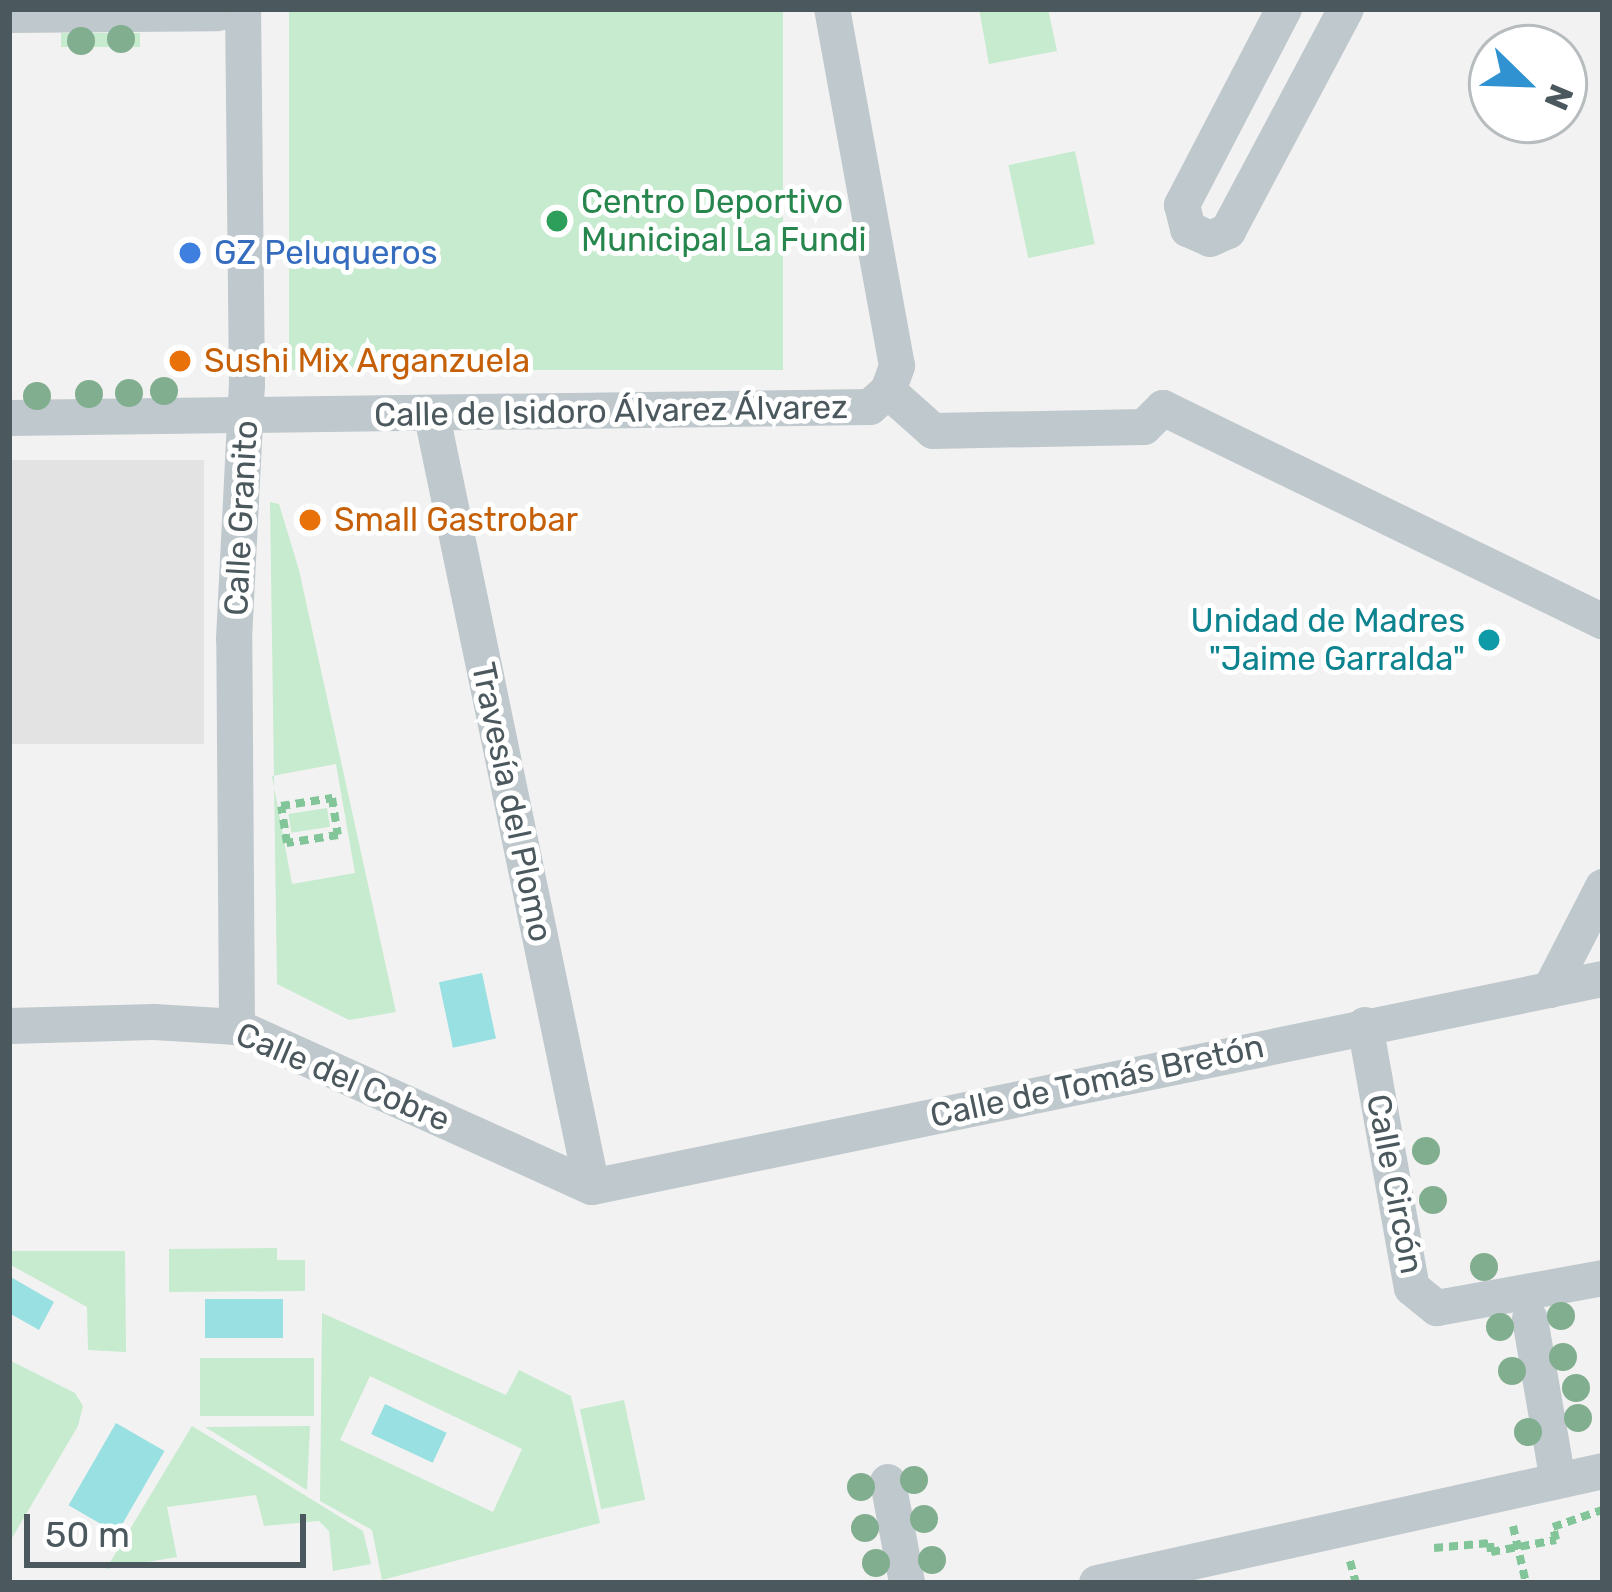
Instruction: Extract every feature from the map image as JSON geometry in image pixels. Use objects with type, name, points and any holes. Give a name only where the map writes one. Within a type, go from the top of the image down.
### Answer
[{"type":"street","points":[[832,9],[897,366],[888,391]]},
{"type":"street","points":[[1284,9],[1182,205],[1188,229],[1210,239],[1228,231],[1346,9]]},
{"type":"street","points":[[9,15],[230,11]]},
{"type":"street","name":"Calle Granito","points":[[230,11],[246,416],[234,640],[237,1027]]},
{"type":"street","name":"Calle de Isidoro Álvarez Álvarez","points":[[9,418],[870,407],[888,391],[933,431],[1144,427],[1163,408],[1603,622]]},
{"type":"street","name":"Travesía del Plomo","points":[[432,416],[592,1187]]},
{"type":"street","points":[[1550,990],[1603,887]]},
{"type":"street","name":"Calle de Tomás Bretón","points":[[592,1187],[1603,979]]},
{"type":"street","name":"Calle del Cobre","points":[[9,1026],[154,1022],[237,1027],[592,1187]]},
{"type":"street","name":"Calle Circón","points":[[1365,1025],[1412,1288],[1437,1308],[1603,1278]]},
{"type":"street","points":[[1530,1319],[1558,1480]]},
{"type":"street","points":[[1097,1583],[1603,1471]]},
{"type":"street","points":[[888,1482],[907,1583]]},
{"type":"path","points":[[332,798],[338,835],[287,843],[285,827],[281,806],[332,798]]},
{"type":"path","points":[[268,830],[285,827]]},
{"type":"path","points":[[1420,1548],[1490,1543],[1491,1552],[1556,1540],[1553,1527],[1603,1510]]},
{"type":"path","points":[[1518,1547],[1526,1583]]},
{"type":"shaded area","points":[[9,460],[204,460],[204,744],[9,744]]},
{"type":"green space","name":"Centro Deportivo Municipal La Fundi","points":[[289,9],[783,9],[783,370],[289,370]]},
{"type":"green space","points":[[979,9],[1048,9],[1057,51],[989,64]]},
{"type":"green space","points":[[61,33],[140,33],[140,47],[61,47]]},
{"type":"green space","points":[[1075,151],[1095,244],[1028,258],[1008,165]]},
{"type":"green space","points":[[270,502],[279,504],[299,570],[396,1012],[349,1020],[277,984],[274,788],[292,884],[355,873],[336,764],[274,776]]},
{"type":"green space","points":[[327,808],[330,827],[291,833],[288,814]]},
{"type":"green space","points":[[277,1248],[277,1260],[305,1260],[305,1291],[169,1292],[169,1249]]},
{"type":"green space","points":[[9,1251],[125,1251],[126,1352],[88,1350],[87,1307],[9,1264]]},
{"type":"green space","points":[[322,1313],[506,1395],[519,1370],[571,1396],[600,1523],[382,1580],[372,1530],[320,1501]],"holes":[[[370,1376],[522,1449],[493,1512],[340,1440]]]},
{"type":"green space","points":[[200,1358],[314,1358],[314,1416],[200,1416]]},
{"type":"green space","points":[[9,1360],[75,1393],[83,1406],[78,1426],[9,1543]]},
{"type":"green space","points":[[624,1400],[645,1500],[601,1509],[580,1409]]},
{"type":"green space","points":[[192,1426],[363,1531],[371,1564],[333,1571],[329,1531],[319,1521],[264,1526],[256,1495],[167,1507],[177,1557],[106,1569]]},
{"type":"green space","points":[[310,1426],[307,1490],[205,1427]]},
{"type":"water","points":[[482,973],[496,1039],[453,1048],[439,982]]},
{"type":"water","points":[[9,1276],[54,1302],[39,1330],[9,1313]]},
{"type":"water","points":[[205,1299],[283,1299],[283,1338],[205,1338]]},
{"type":"water","points":[[385,1404],[447,1433],[433,1463],[371,1434]]},
{"type":"water","points":[[116,1423],[164,1451],[117,1533],[68,1505]]},
{"type":"place","name":"Centro Deportivo Municipal La Fundi","points":[[557,221]]},
{"type":"place","name":"GZ Peluqueros","points":[[190,253]]},
{"type":"place","name":"Sushi Mix Arganzuela","points":[[180,361]]},
{"type":"place","name":"Small Gastrobar","points":[[310,520]]},
{"type":"place","name":"Unidad de Madres \"Jaime Garralda\"","points":[[1489,640]]}]
